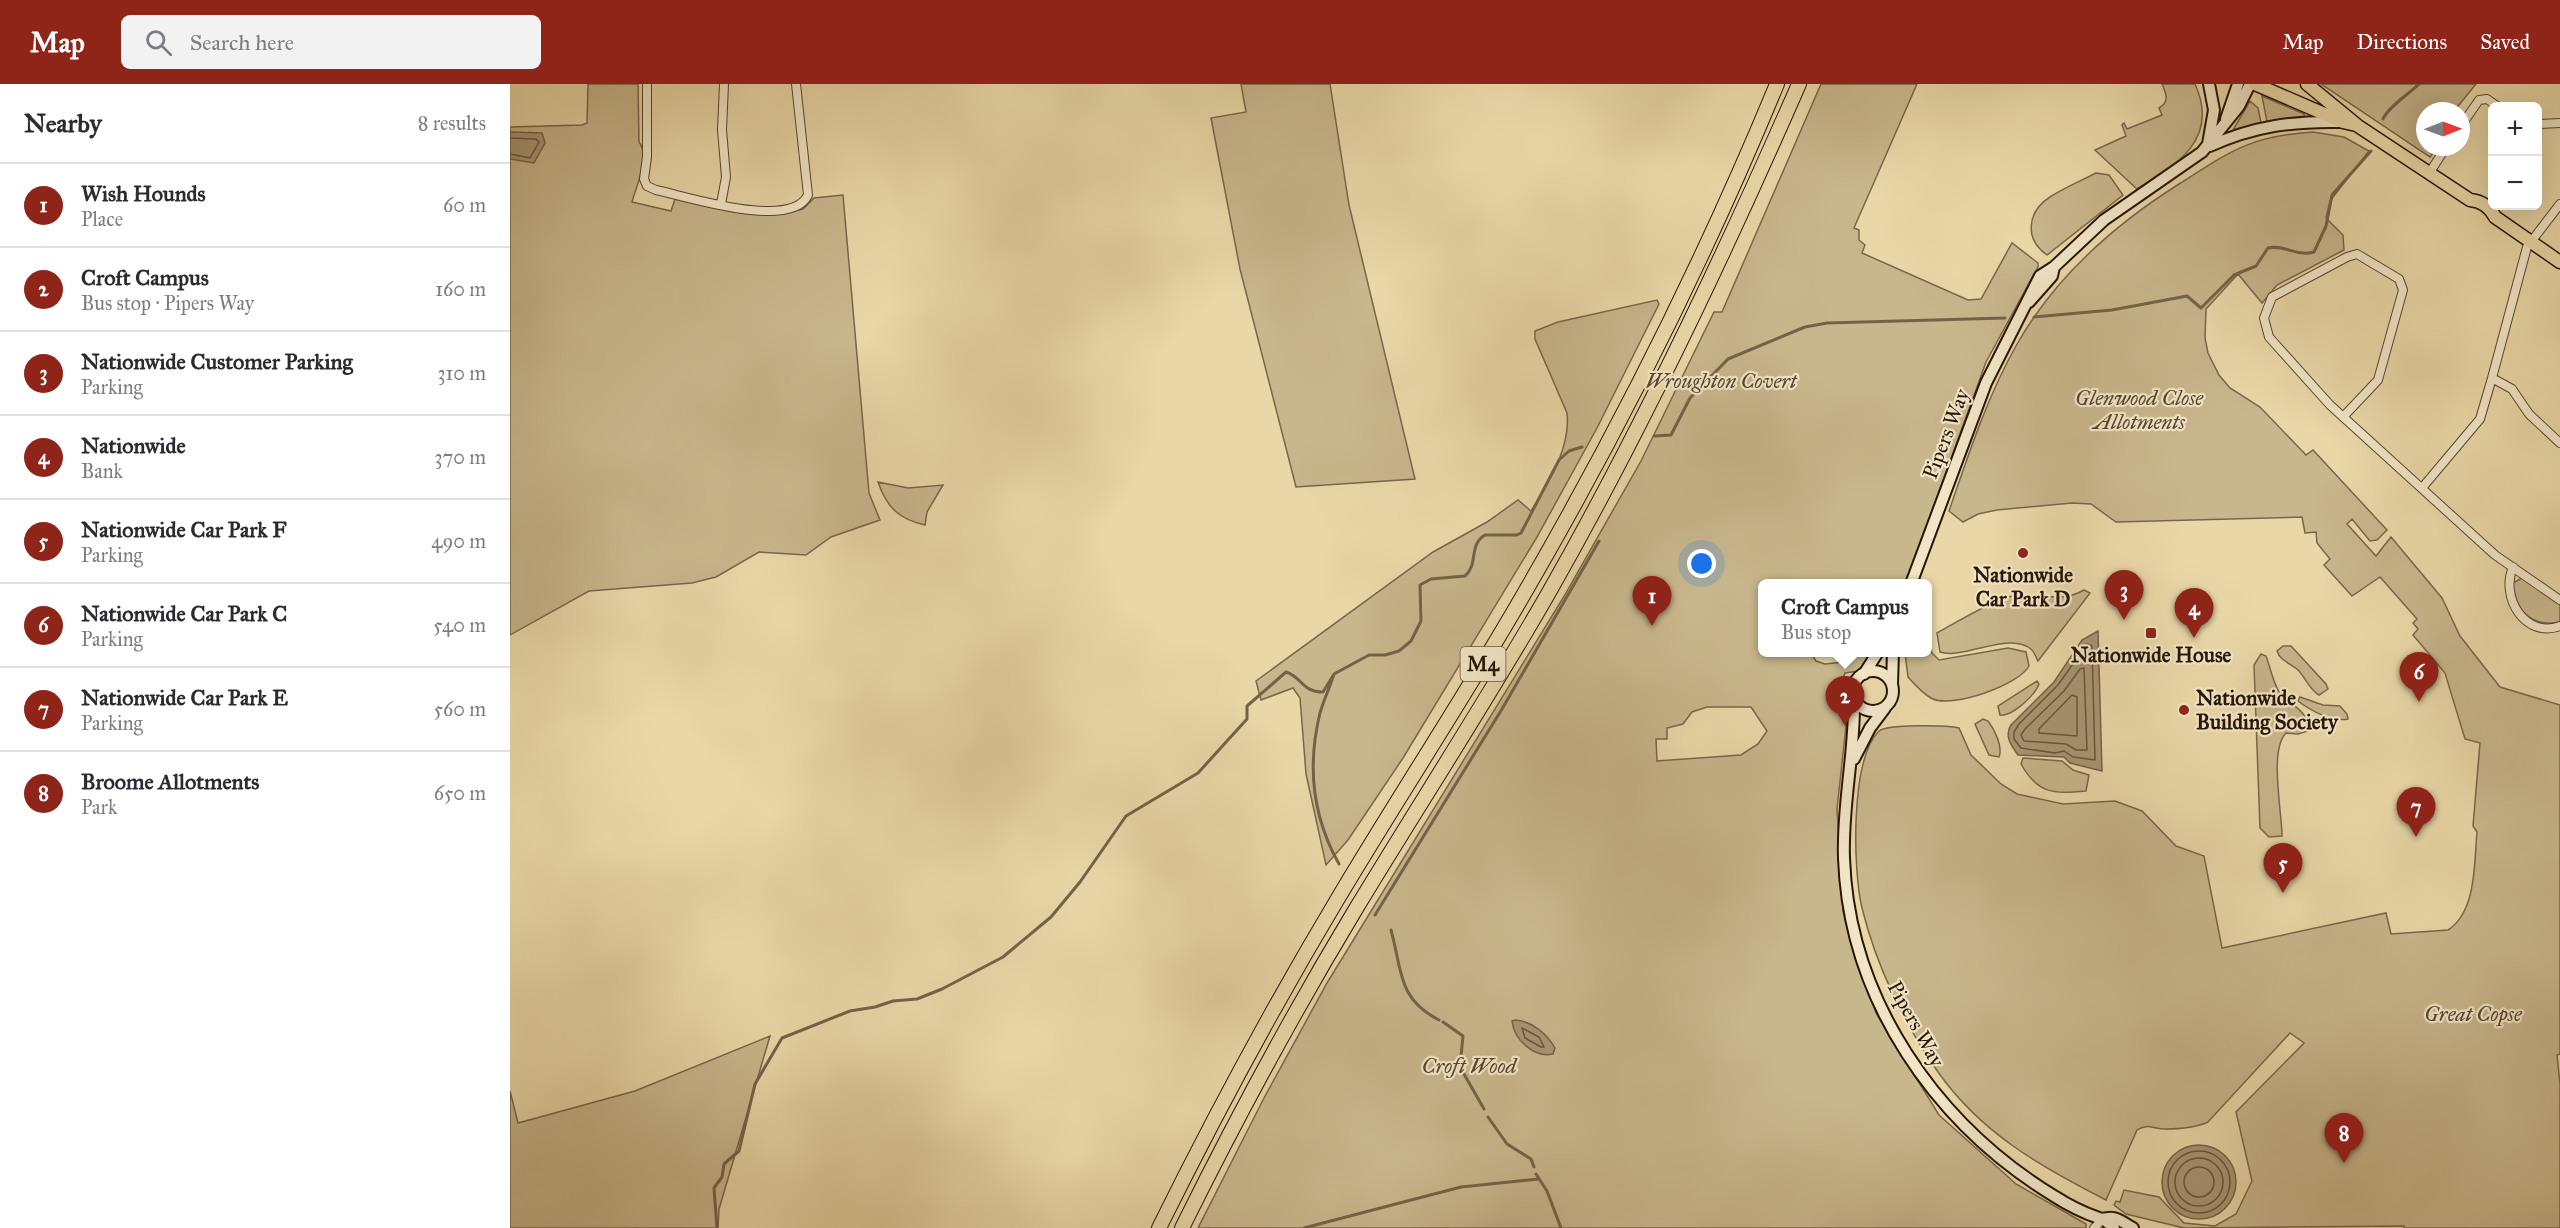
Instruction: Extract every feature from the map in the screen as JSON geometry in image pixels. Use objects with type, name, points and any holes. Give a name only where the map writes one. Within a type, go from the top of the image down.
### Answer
[{"type":"highway","name":"M4","points":[[1159,1228],[1220,1109],[1302,961],[1479,671],[1583,487],[1704,248],[1777,84]]},
{"type":"highway","name":"M4","points":[[1182,1228],[1238,1117],[1317,975],[1525,634],[1584,531],[1713,278],[1799,84]]},
{"type":"main road","points":[[2207,147],[2214,110],[2209,84]]},
{"type":"main road","name":"Pipers Way","points":[[2225,122],[2238,84]]},
{"type":"main road","name":"Pipers Way","points":[[1913,579],[1986,383],[2040,276],[2054,267],[2104,220],[2207,147],[2241,103],[2250,84]]},
{"type":"main road","points":[[2255,84],[2343,122],[2358,126]]},
{"type":"main road","points":[[2307,84],[2358,126],[2430,172],[2470,200],[2474,207],[2487,216],[2495,217],[2560,262]]},
{"type":"main road","points":[[2207,147],[2237,134],[2276,124],[2343,122]]},
{"type":"main road","points":[[1875,657],[1864,674],[1852,686],[1854,699],[1870,710],[1886,708],[1893,695],[1893,657]]},
{"type":"main road","points":[[1864,674],[1881,675],[1892,684]]},
{"type":"main road","name":"Pipers Way","points":[[1854,699],[1852,761],[1844,830],[1847,897],[1862,960],[1893,1030],[1931,1089],[1976,1139],[2011,1167],[2056,1197],[2102,1224],[2114,1228]]},
{"type":"main road","name":"Pipers Way","points":[[1852,761],[1869,728],[1886,708]]},
{"type":"main road","name":"Pipers Way","points":[[2102,1224],[2112,1218],[2133,1228]]},
{"type":"street","points":[[647,84],[645,183],[656,190],[746,210],[771,211],[795,207],[806,199],[807,185],[796,84]]},
{"type":"street","points":[[721,204],[726,177],[722,130],[724,84]]},
{"type":"street","points":[[2470,113],[2479,100],[2487,99],[2492,102]]},
{"type":"street","points":[[2542,124],[2560,123]]},
{"type":"street","points":[[2430,172],[2440,156]]},
{"type":"street","points":[[2422,488],[2480,419],[2530,241],[2560,204]]},
{"type":"street","points":[[2343,417],[2378,380],[2403,290],[2399,279],[2357,254],[2347,256],[2276,294],[2268,302],[2264,326],[2275,346],[2343,417],[2495,555],[2560,600]]},
{"type":"street","points":[[2492,378],[2512,389],[2529,414],[2560,443]]},
{"type":"street","points":[[2513,567],[2508,587],[2510,598],[2519,614],[2532,625],[2548,628],[2560,626]]},
{"type":"street","points":[[2094,1228],[2102,1224]]},
{"type":"green space","points":[[588,84],[638,84],[639,142],[644,155],[642,172],[632,202],[671,211],[675,199],[734,212],[772,215],[803,209],[814,198],[843,195],[869,493],[880,520],[831,537],[806,555],[759,552],[716,577],[692,583],[589,591],[510,635],[510,127],[587,123]]},
{"type":"green space","points":[[1241,84],[1330,84],[1349,205],[1415,479],[1296,487],[1240,269],[1211,118],[1246,112]]},
{"type":"green space","name":"Croft Wood","points":[[1821,84],[1917,84],[1854,228],[1859,230],[1859,240],[1865,245],[1862,253],[1968,300],[1981,299],[2012,243],[2038,263],[2038,267],[1986,362],[1907,579],[1758,579],[1758,657],[1814,657],[1816,661],[1825,664],[1844,662],[1848,657],[1871,657],[1859,671],[1845,673],[1839,689],[1848,708],[1837,809],[1843,911],[1876,1013],[1939,1115],[2016,1184],[2086,1224],[2086,1228],[1198,1228],[1264,1098],[1327,983],[1563,598],[1641,461],[1714,312],[1722,312]],"holes":[[[1707,707],[1751,707],[1767,731],[1758,744],[1741,755],[1657,761],[1656,739],[1667,739],[1667,728],[1683,724],[1692,712]]]},
{"type":"green space","points":[[2162,84],[2195,84],[2201,103],[2202,120],[2198,135],[2180,160],[2137,189],[2095,150],[2126,136],[2122,125],[2124,123],[2127,129],[2162,115],[2159,108],[2165,103],[2166,97]]},
{"type":"green space","points":[[2321,84],[2476,84],[2461,102],[2416,102],[2416,148]]},
{"type":"green space","points":[[2262,96],[2304,114],[2305,117],[2267,122]]},
{"type":"green space","points":[[2250,101],[2258,108],[2261,123],[2233,130]]},
{"type":"green space","points":[[2313,132],[2344,137],[2369,151],[2330,201],[2326,218],[2343,235],[2344,250],[2277,285],[2262,303],[2238,274],[2206,309],[2205,338],[2208,353],[2219,375],[2230,388],[2260,407],[2306,455],[2313,450],[2387,530],[2377,540],[2370,541],[2352,519],[2347,524],[2376,556],[2391,537],[2442,598],[2460,636],[2500,687],[2560,705],[2560,1054],[2557,1055],[2560,1084],[2560,1228],[2404,1228],[2404,1226],[2184,1228],[2126,1214],[2114,1205],[2116,1201],[2120,1202],[2124,1190],[2159,1197],[2184,1223],[2215,1226],[2236,1214],[2252,1181],[2236,1112],[2304,1043],[2290,1033],[2208,1122],[2187,1128],[2147,1127],[2137,1130],[2106,1200],[2058,1175],[2014,1146],[1993,1131],[1955,1094],[1926,1054],[1892,993],[1875,951],[1862,908],[1857,869],[1856,816],[1863,765],[1870,745],[1879,731],[1884,729],[1931,726],[1959,728],[1971,755],[2001,784],[2017,794],[2063,804],[2115,801],[2142,811],[2176,846],[2204,856],[2222,948],[2386,913],[2391,934],[2448,930],[2464,911],[2469,899],[2474,871],[2477,832],[2473,826],[2480,743],[2465,739],[2445,673],[2413,635],[2418,629],[2413,623],[2417,619],[2380,577],[2352,596],[2324,565],[2330,559],[2317,543],[2316,532],[2305,533],[2302,517],[2116,522],[2091,504],[2072,503],[1997,510],[1978,514],[1963,522],[1949,511],[1979,427],[2016,346],[2048,298],[2087,255],[2131,217],[2228,154],[2273,137]]},
{"type":"green space","points":[[2096,173],[2109,175],[2123,195],[2047,255],[2040,249],[2032,234],[2031,226],[2037,210],[2042,203],[2056,193]]},
{"type":"green space","points":[[1657,300],[1659,304],[1597,428],[1537,537],[1403,758],[1348,840],[1326,865],[1306,774],[1300,698],[1293,688],[1261,700],[1256,681],[1433,552],[1487,522],[1518,500],[1531,511],[1557,465],[1567,426],[1567,413],[1535,339],[1535,331],[1558,322]]},
{"type":"green space","points":[[878,482],[908,488],[943,485],[927,512],[925,525],[901,516],[895,511],[885,499]]},
{"type":"green space","points":[[2522,578],[2560,604],[2560,622],[2541,622],[2526,615],[2514,593],[2513,583]]},
{"type":"green space","points":[[2084,590],[2090,593],[2038,661],[2032,650],[2012,643],[1962,652],[1940,652],[1937,633],[1995,602],[2012,596],[2058,597]]},
{"type":"green space","points":[[2283,646],[2291,646],[2328,689],[2319,695],[2313,690],[2299,671],[2283,660],[2277,651]]},
{"type":"green space","points":[[2008,648],[2026,652],[2029,666],[2023,673],[2000,687],[1970,698],[1955,700],[1933,699],[1908,677],[1906,657],[1932,657],[1932,653],[1939,660]]},
{"type":"green space","points":[[2261,654],[2266,656],[2280,693],[2299,709],[2308,724],[2308,731],[2298,734],[2286,733],[2278,753],[2282,836],[2269,837],[2260,828],[2254,665]]},
{"type":"green space","points":[[2037,681],[2039,684],[2037,689],[2028,699],[2011,713],[2000,715],[1998,706]]},
{"type":"green space","points":[[2300,697],[2323,705],[2340,706],[2348,719],[2335,719],[2315,712],[2298,701]]},
{"type":"green space","points":[[1983,719],[1988,721],[1996,734],[2000,748],[1999,757],[1989,755],[1975,724]]},
{"type":"green space","points":[[2023,758],[2062,761],[2073,770],[2089,775],[2086,791],[2055,792],[2040,787],[2021,764]]},
{"type":"green space","points":[[770,1036],[719,1209],[718,1228],[510,1228],[510,1091],[518,1123],[635,1091]]},
{"type":"water","points":[[510,132],[542,133],[545,143],[534,163],[510,159]]},
{"type":"water","points":[[2098,631],[2102,771],[2070,763],[2064,757],[2018,755],[2008,737],[2011,725],[2054,682],[2082,640]]},
{"type":"water","points":[[1512,1021],[1527,1023],[1543,1033],[1555,1048],[1553,1054],[1539,1053],[1526,1046],[1514,1028]]},
{"type":"water","points":[[2199,1145],[2220,1151],[2230,1161],[2236,1182],[2230,1203],[2220,1213],[2199,1219],[2178,1213],[2168,1203],[2162,1182],[2168,1161],[2178,1151]]},
{"type":"waterway","points":[[2383,119],[2394,105],[2419,84]]},
{"type":"waterway","points":[[2034,317],[2112,310],[2187,296],[2201,308],[2234,275],[2256,266],[2268,248],[2274,247],[2301,253],[2314,252],[2326,226],[2332,195],[2371,151]]},
{"type":"waterway","points":[[1654,436],[1671,435],[1690,398],[1728,359],[1805,327],[1827,323],[2005,318]]},
{"type":"waterway","points":[[1339,864],[1323,828],[1314,790],[1313,771],[1320,713],[1334,674],[1369,655],[1385,655],[1399,651],[1411,641],[1421,621],[1420,585],[1431,579],[1465,576],[1472,566],[1477,544],[1485,535],[1521,533],[1559,460],[1569,451],[1582,447]]},
{"type":"waterway","points":[[1375,915],[1502,709],[1599,541]]},
{"type":"waterway","points":[[717,1228],[714,1188],[722,1177],[724,1164],[739,1151],[755,1084],[782,1038],[850,1011],[893,1001],[917,999],[942,989],[1003,957],[1051,917],[1080,882],[1126,816],[1198,773],[1247,719],[1247,706],[1286,672],[1311,690],[1323,692],[1334,674]]},
{"type":"waterway","points":[[1391,930],[1403,982],[1408,993],[1425,1012],[1439,1020]]},
{"type":"waterway","points":[[1443,1022],[1463,1036],[1460,1067],[1484,1109]]},
{"type":"waterway","points":[[1488,1117],[1507,1144],[1531,1159],[1534,1167]]},
{"type":"waterway","points":[[1536,1174],[1547,1191],[1561,1228]]},
{"type":"waterway","points":[[1304,1228],[1461,1187],[1539,1179]]},
{"type":"place","name":"Nationwide Car Park D","points":[[2023,553]]},
{"type":"place","name":"Nationwide Customer Parking","points":[[2124,620]]},
{"type":"place","name":"Wish Hounds","points":[[1652,626]]},
{"type":"place","name":"Nationwide House","points":[[2151,633]]},
{"type":"place","name":"Nationwide","points":[[2194,638]]},
{"type":"place","name":"Nationwide Car Park C","points":[[2419,702]]},
{"type":"place","name":"Nationwide Building Society","points":[[2184,710]]},
{"type":"place","name":"Croft Campus","points":[[1845,726]]},
{"type":"place","name":"Nationwide Car Park E","points":[[2416,837]]},
{"type":"place","name":"Nationwide Car Park F","points":[[2283,893]]},
{"type":"place","name":"Broome Allotments","points":[[2344,1163]]},
{"type":"park label","name":"Wroughton Covert","points":[[1721,381]]},
{"type":"park label","name":"Glenwood Close Allotments","points":[[2139,410]]},
{"type":"park label","name":"Great Copse","points":[[2473,1014]]}]
